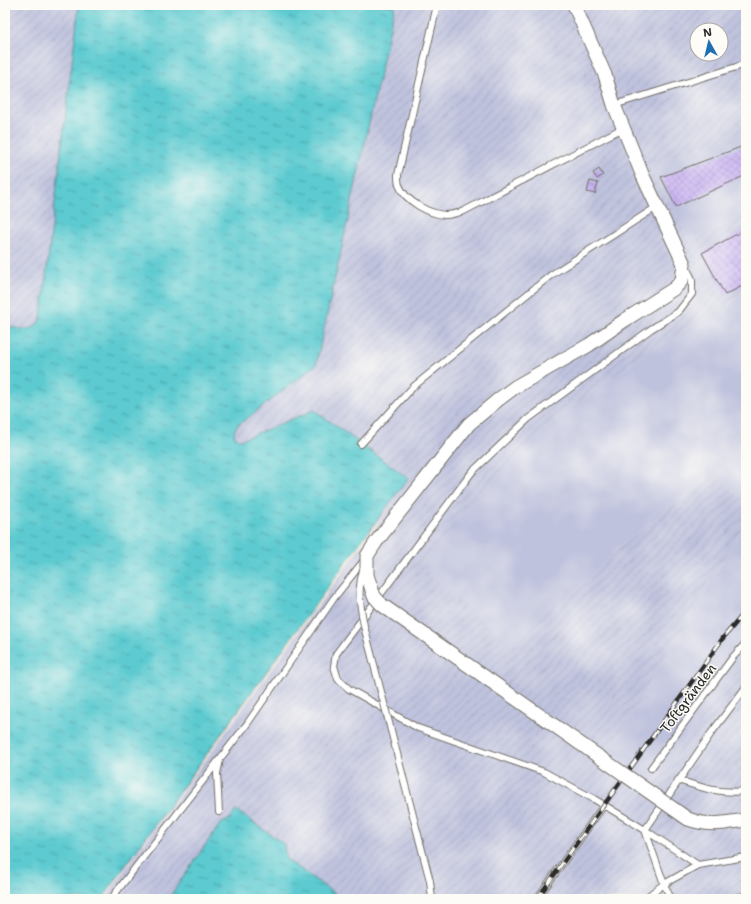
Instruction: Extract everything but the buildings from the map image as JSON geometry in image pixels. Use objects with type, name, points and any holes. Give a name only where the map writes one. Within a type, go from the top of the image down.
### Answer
[{"type":"street","points":[[574,5],[605,75],[614,105],[642,174],[684,264],[682,280],[675,288],[589,345],[514,387],[469,424],[376,542],[367,556],[367,575],[374,596],[382,604],[681,815],[699,824],[713,825],[746,820]]},
{"type":"lane","points":[[437,5],[398,176],[398,184],[403,191],[422,208],[436,214],[446,215],[464,211],[623,128]]},
{"type":"lane","points":[[614,105],[746,64]]},
{"type":"lane","points":[[361,444],[413,387],[551,275],[658,206]]},
{"type":"lane","points":[[684,264],[692,279],[692,294],[678,312],[528,418],[472,472],[336,654],[334,666],[338,679],[349,689],[418,728],[544,772],[604,805],[698,865]]},
{"type":"lane","points":[[113,899],[114,895],[247,724],[334,598],[367,556]]},
{"type":"lane","points":[[367,556],[359,583],[359,597],[364,626],[430,881],[432,899]]},
{"type":"lane","name":"Toftgränden","points":[[651,768],[733,657],[746,643]]},
{"type":"lane","points":[[645,830],[678,780],[746,687]]},
{"type":"lane","points":[[219,812],[217,773],[220,758]]},
{"type":"lane","points":[[678,780],[717,792],[746,791]]},
{"type":"lane","points":[[537,899],[604,805]]},
{"type":"lane","points":[[645,830],[664,884],[671,899]]},
{"type":"lane","points":[[644,899],[664,884],[698,865],[746,857]]},
{"type":"lane","points":[[732,899],[746,895]]},
{"type":"path","points":[[372,5],[394,8]]},
{"type":"shaded area","points":[[5,5],[79,5],[41,317],[36,327],[28,329],[5,326]]},
{"type":"shaded area","points":[[395,5],[746,5],[746,131],[649,165],[689,240],[746,216],[746,293],[650,351],[590,393],[545,428],[611,553],[715,473],[746,502],[746,522],[648,686],[606,760],[649,790],[746,654],[746,899],[342,899],[286,859],[284,844],[236,810],[230,819],[220,824],[168,899],[103,899],[123,869],[408,478],[314,410],[241,440],[235,437],[234,433],[236,427],[316,365]]},
{"type":"shaded area","points":[[746,131],[746,216],[689,240],[649,165]]},
{"type":"shaded area","points":[[746,293],[746,502],[715,473],[611,553],[509,647],[423,568],[477,495],[545,428],[590,393],[650,351]]},
{"type":"shaded area","points":[[746,522],[746,654],[649,790],[606,760],[648,686]]},
{"type":"water","points":[[79,5],[395,5],[316,365],[236,427],[234,433],[235,437],[241,440],[314,410],[408,478],[123,869],[103,899],[5,899],[5,326],[22,329],[31,328],[38,323],[41,317]]},
{"type":"water","points":[[236,810],[284,844],[286,859],[342,899],[168,899],[220,824],[230,819]]},
{"type":"pier","points":[[390,507],[105,899],[103,899],[365,537]]},
{"type":"railway","points":[[537,899],[723,638],[746,611]]}]
